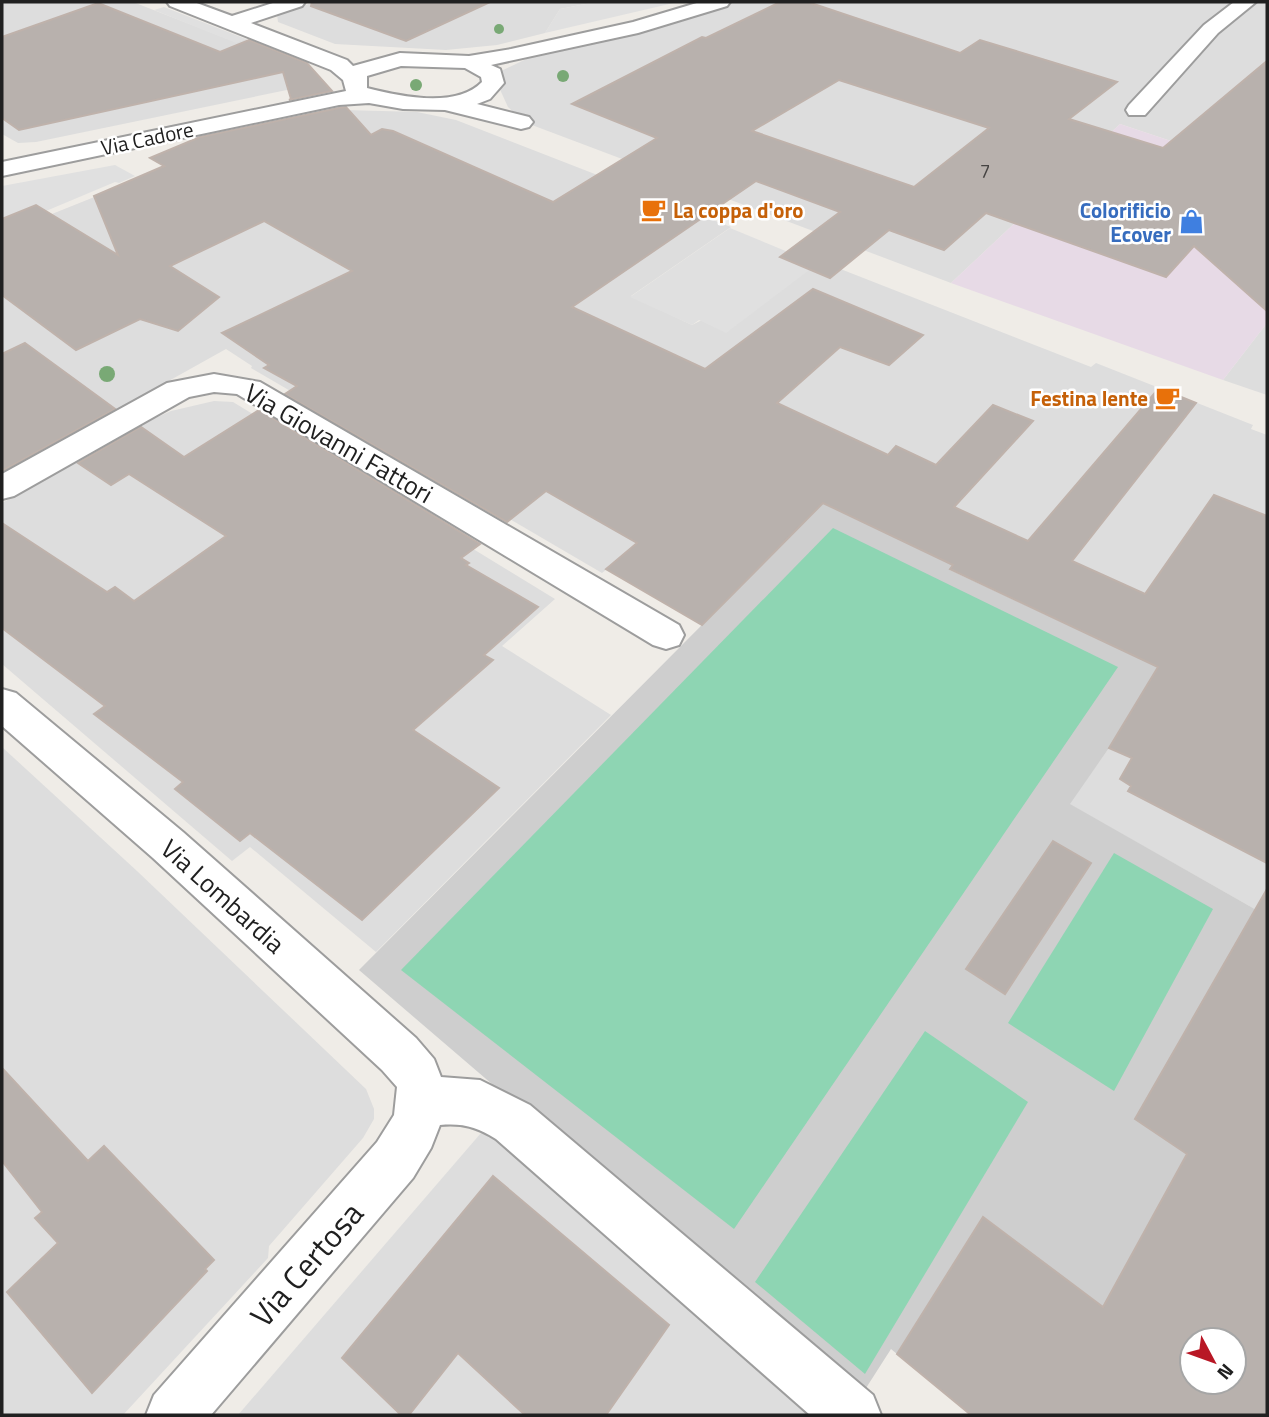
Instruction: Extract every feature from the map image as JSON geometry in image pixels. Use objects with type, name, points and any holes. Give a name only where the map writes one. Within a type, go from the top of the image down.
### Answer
[{"type":"street","points":[[177,2],[339,65],[359,86],[468,107],[521,122],[503,105],[492,78],[469,62]]},
{"type":"street","points":[[232,23],[295,2]]},
{"type":"street","points":[[300,50],[344,60],[390,61],[415,58],[469,62],[681,16],[720,2]]},
{"type":"street","points":[[1137,110],[1211,29],[1246,2]]},
{"type":"street","points":[[444,103],[465,101],[482,94],[492,78],[542,48]]},
{"type":"street","points":[[359,86],[359,71],[390,61]]},
{"type":"street","name":"Via Cadore","points":[[12,167],[340,98],[359,86]]},
{"type":"street","points":[[2,149],[12,167]]},
{"type":"street","name":"Via Giovanni Fattori","points":[[2,488],[178,390],[197,384],[234,383],[249,388],[666,635]]},
{"type":"street","name":"Via Lombardia","points":[[2,704],[168,845],[398,1055],[417,1077],[422,1103]]},
{"type":"street","points":[[422,1103],[450,1099],[471,1100],[492,1108],[513,1122],[853,1415]]},
{"type":"street","name":"Via Certosa","points":[[174,1415],[396,1160],[414,1132],[422,1103]]},
{"type":"shaded area","points":[[2,2],[133,2],[236,42],[246,39],[264,48],[316,84],[36,142],[18,143],[2,134]]},
{"type":"shaded area","points":[[315,2],[596,2],[560,9],[545,33],[497,45],[446,50],[335,44],[278,22],[277,14]]},
{"type":"shaded area","points":[[596,2],[678,2],[545,33],[560,9]]},
{"type":"shaded area","points":[[726,2],[1267,2],[1267,173],[1120,124],[951,283],[524,122],[508,107],[497,83],[495,74],[545,50]]},
{"type":"shaded area","points":[[164,7],[246,39],[236,43],[154,10]]},
{"type":"shaded area","points":[[346,110],[417,112],[456,120],[731,227],[631,296],[692,325],[820,261],[1091,367],[1096,363],[1253,425],[1251,429],[1267,435],[1267,916],[1069,804],[1109,748],[1070,626],[950,569],[953,564],[823,503],[702,625],[607,569],[602,573],[251,368],[252,366],[226,349],[2,474],[2,219],[36,205],[52,214],[167,168],[156,162],[289,131]]},
{"type":"shaded area","points":[[1120,124],[1267,173],[1267,323],[1223,380],[951,283]]},
{"type":"shaded area","points":[[115,165],[135,176],[46,211],[36,205],[2,219],[2,186]]},
{"type":"shaded area","points":[[730,228],[817,264],[726,333],[699,320],[692,325],[630,297]]},
{"type":"shaded area","points":[[1267,323],[1267,395],[1223,380]]},
{"type":"shaded area","points":[[214,401],[233,402],[555,599],[502,646],[611,715],[376,952],[250,847],[232,861],[2,664],[2,503],[153,419],[171,411]]},
{"type":"shaded area","points":[[823,503],[953,565],[950,570],[1158,667],[1109,748],[1070,804],[1267,916],[1267,1407],[1264,1415],[1248,1415],[1222,1396],[1248,1396],[1248,1326],[1178,1326],[1178,1363],[983,1217],[897,1354],[891,1349],[859,1399],[359,970]]},
{"type":"shaded area","points":[[2,747],[366,1089],[374,1109],[374,1119],[363,1138],[269,1246],[268,1258],[123,1415],[2,1415]]},
{"type":"shaded area","points":[[487,1126],[624,1239],[826,1415],[238,1415]]},
{"type":"green space","points":[[833,528],[1118,667],[734,1229],[401,970]]},
{"type":"green space","points":[[1114,853],[1213,909],[1114,1091],[1008,1023]]},
{"type":"green space","points":[[925,1031],[1028,1102],[865,1374],[755,1282]]},
{"type":"building","points":[[312,2],[490,2],[406,41],[311,6]]},
{"type":"building","points":[[780,2],[808,2],[960,53],[980,40],[1117,82],[1069,119],[1163,148],[1267,61],[1267,311],[1194,246],[1166,277],[986,213],[944,250],[889,230],[830,278],[780,257],[840,212],[756,181],[572,307],[705,369],[813,289],[923,335],[889,365],[840,347],[777,403],[888,455],[896,446],[936,465],[993,405],[1033,421],[954,507],[1028,541],[1159,388],[1196,403],[1072,561],[1145,594],[1214,495],[1267,516],[1267,863],[1128,791],[1131,786],[1120,779],[1132,758],[1109,748],[1158,667],[950,569],[953,565],[823,503],[702,625],[606,569],[637,543],[546,491],[507,522],[285,394],[297,386],[264,368],[269,365],[222,333],[352,271],[264,221],[170,266],[219,297],[178,331],[140,319],[76,350],[2,295],[2,219],[36,205],[118,255],[94,196],[164,166],[150,158],[200,137],[339,108],[346,107],[371,135],[382,129],[393,131],[553,202],[657,138],[572,104],[702,37],[706,38]],"holes":[[[839,80],[989,128],[914,187],[752,131]]]},
{"type":"building","points":[[98,3],[220,52],[249,40],[307,63],[332,91],[289,100],[291,99],[283,72],[19,130],[2,118],[2,37]]},
{"type":"building","points":[[25,343],[115,409],[2,471],[2,354]]},
{"type":"building","points":[[259,410],[480,544],[461,558],[469,563],[466,565],[538,607],[484,655],[493,660],[413,730],[499,788],[362,920],[250,833],[240,841],[175,789],[183,782],[94,714],[105,706],[2,628],[2,523],[107,592],[115,587],[134,601],[226,536],[129,474],[111,485],[78,463],[141,427],[184,457]]},
{"type":"building","points":[[1053,841],[1091,863],[1005,994],[966,969]]},
{"type":"building","points":[[1267,889],[1267,1415],[971,1415],[897,1354],[983,1217],[1103,1307],[1187,1154],[1135,1119]]},
{"type":"building","points":[[2,1068],[88,1161],[104,1146],[214,1260],[205,1269],[207,1271],[92,1393],[7,1292],[58,1243],[35,1218],[42,1212],[2,1161]]},
{"type":"building","points":[[493,1176],[669,1325],[606,1415],[525,1415],[458,1353],[409,1415],[401,1415],[342,1358]]},
{"type":"place","name":"La coppa d'oro","points":[[653,210]]},
{"type":"place","name":"Colorificio Ecover","points":[[1191,222]]},
{"type":"place","name":"Festina lente","points":[[1168,398]]}]
